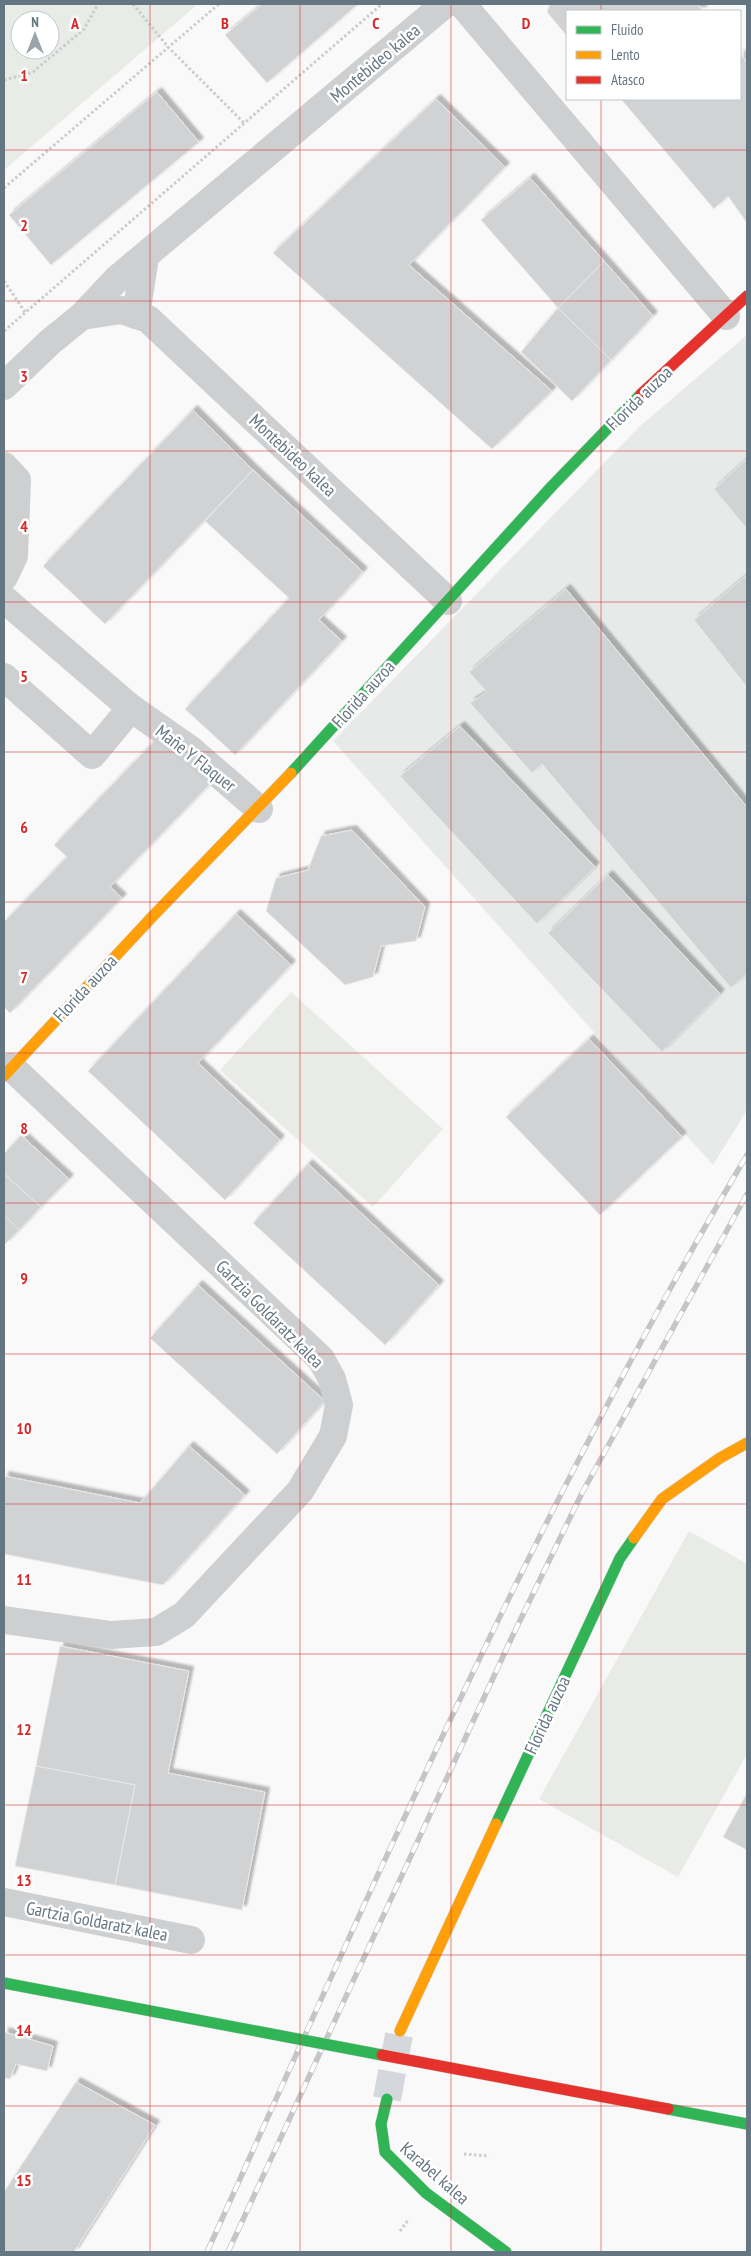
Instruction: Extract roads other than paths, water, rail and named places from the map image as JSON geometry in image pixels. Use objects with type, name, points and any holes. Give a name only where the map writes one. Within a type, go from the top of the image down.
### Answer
[{"type":"street","name":"Montebideo kalea","points":[[4,386],[50,342],[82,316],[116,279],[145,257],[445,4]]},
{"type":"street","points":[[462,4],[726,316]]},
{"type":"street","points":[[136,315],[145,257]]},
{"type":"street","name":"Florida auzoa","points":[[7,1072],[152,917],[259,809],[552,486],[623,411],[747,296]]},
{"type":"street","name":"Montebideo kalea","points":[[82,316],[122,310],[148,319],[448,600]]},
{"type":"street","points":[[4,466],[17,480],[14,556],[4,577]]},
{"type":"street","name":"Mañe Y Flaquer","points":[[4,598],[131,708],[191,750],[259,809]]},
{"type":"street","points":[[4,677],[92,755],[131,708]]},
{"type":"street","name":"Gartzia Goldaratz kalea","points":[[4,1620],[111,1634],[156,1632],[184,1615],[300,1491],[333,1436],[339,1406],[332,1379],[321,1359],[7,1072]]},
{"type":"street","name":"Florida auzoa","points":[[400,2031],[620,1558],[662,1499],[720,1458],[747,1444]]},
{"type":"street","name":"Gartzia Goldaratz kalea","points":[[4,1902],[191,1940]]},
{"type":"street","points":[[4,1983],[747,2124]]},
{"type":"street","name":"Karabel kalea","points":[[387,2099],[381,2124],[385,2152],[426,2193],[506,2252]]},
{"type":"tunnel","points":[[387,2099],[399,2035]]},
{"type":"railway","points":[[207,2252],[397,1834],[529,1559],[598,1422],[671,1288],[747,1155]]},
{"type":"railway","points":[[228,2252],[512,1637],[582,1493],[747,1194]]}]
